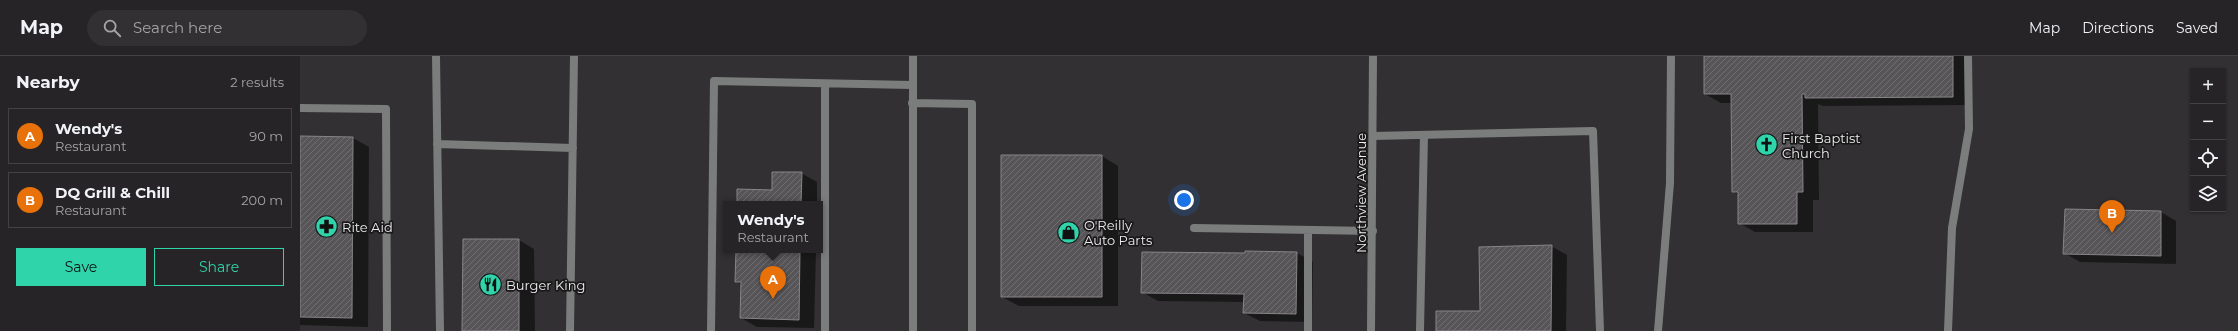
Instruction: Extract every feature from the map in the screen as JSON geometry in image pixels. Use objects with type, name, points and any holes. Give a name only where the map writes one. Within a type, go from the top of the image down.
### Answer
[{"type":"street","points":[[436,56],[440,331]]},
{"type":"street","points":[[570,331],[574,56]]},
{"type":"street","points":[[913,56],[914,331]]},
{"type":"street","name":"Northview Avenue","points":[[1371,331],[1373,231],[1373,56]]},
{"type":"street","points":[[1658,331],[1670,184],[1671,56]]},
{"type":"street","points":[[1948,331],[1952,228],[1969,128],[1968,56]]},
{"type":"street","points":[[711,331],[714,81],[912,85]]},
{"type":"street","points":[[824,84],[824,331]]},
{"type":"street","points":[[912,103],[972,104],[972,331]]},
{"type":"street","points":[[300,108],[386,109],[387,331]]},
{"type":"street","points":[[1373,136],[1593,131],[1600,331]]},
{"type":"street","points":[[1420,331],[1424,135]]},
{"type":"street","points":[[437,144],[573,148]]},
{"type":"street","points":[[1194,228],[1373,231]]},
{"type":"street","points":[[1308,230],[1308,331]]},
{"type":"building","name":"First Baptist Church","points":[[1704,56],[1953,56],[1953,97],[1805,98],[1805,94],[1802,94],[1803,192],[1797,192],[1797,224],[1738,224],[1738,192],[1732,192],[1731,94],[1704,94]]},
{"type":"building","name":"Rite Aid","points":[[300,136],[353,137],[352,318],[300,317]]},
{"type":"building","points":[[1001,155],[1102,155],[1102,297],[1001,297]]},
{"type":"building","points":[[772,172],[802,172],[801,201],[737,201],[737,189],[772,190]]},
{"type":"building","points":[[2065,209],[2161,211],[2161,256],[2063,254]]},
{"type":"building","name":"Burger King","points":[[463,239],[519,239],[519,331],[462,331]]},
{"type":"building","points":[[1552,245],[1551,331],[1436,331],[1436,311],[1480,311],[1479,247]]},
{"type":"building","points":[[1245,251],[1297,252],[1296,314],[1243,313],[1244,294],[1141,293],[1142,252],[1245,253]]},
{"type":"building","points":[[736,253],[800,253],[799,320],[740,318],[741,282],[735,282]]},
{"type":"place","name":"First Baptist Church","points":[[1767,145]]},
{"type":"place","name":"Rite Aid","points":[[326,227]]},
{"type":"place","name":"O'Reilly Auto Parts","points":[[1069,232]]},
{"type":"place","name":"DQ Grill & Chill","points":[[2112,233]]},
{"type":"place","name":"Burger King","points":[[491,285]]},
{"type":"place","name":"Wendy's","points":[[773,299]]}]
